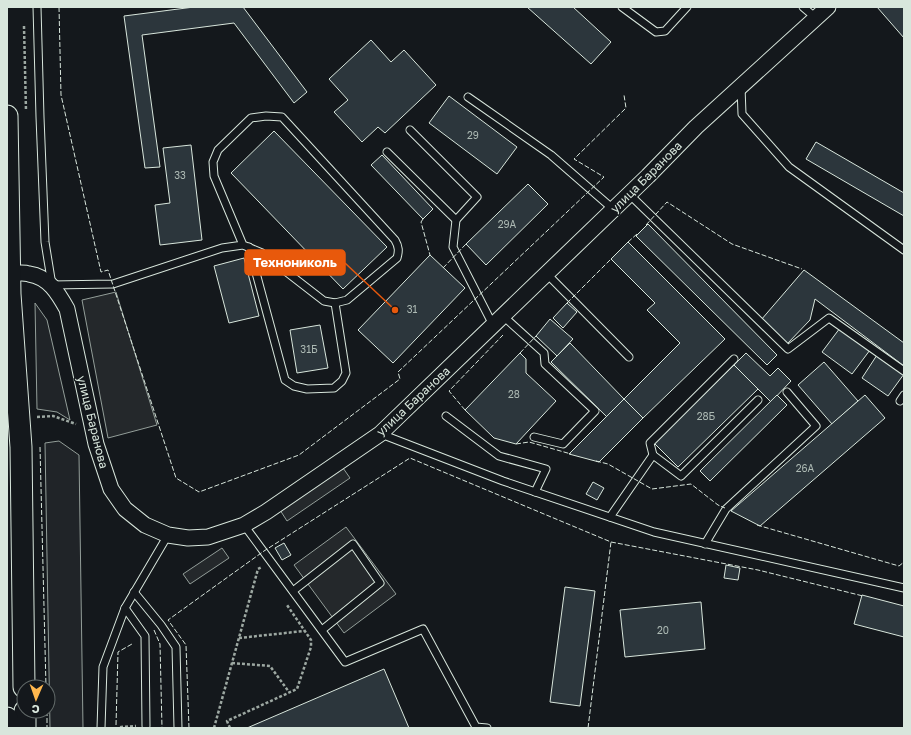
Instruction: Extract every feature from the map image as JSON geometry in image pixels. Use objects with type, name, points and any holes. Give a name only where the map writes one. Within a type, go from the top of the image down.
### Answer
[{"type":"main road","points":[[7,116],[10,284],[21,447],[24,679]]},
{"type":"main road","points":[[7,356],[10,284]]},
{"type":"main road","points":[[7,718],[7,728]]},
{"type":"street","name":"улица Баранова","points":[[52,285],[67,309],[96,444],[111,489],[125,509],[145,525],[168,535],[188,538],[208,537],[244,525],[266,512],[380,434],[629,194],[696,127],[828,7]]},
{"type":"street","points":[[10,284],[30,274],[52,285]]},
{"type":"lane","points":[[37,7],[45,242],[52,285],[113,284],[222,248],[246,246],[262,253],[324,301],[335,303],[347,300],[397,258],[399,246],[282,117],[266,116],[251,118],[218,150],[213,162],[214,176],[246,246],[285,380],[294,386],[307,389],[334,388],[342,381],[346,373],[335,303]]},
{"type":"lane","points":[[622,7],[656,32],[665,31],[687,7]]},
{"type":"lane","points":[[802,7],[816,18]]},
{"type":"lane","points":[[741,86],[742,114],[789,167],[904,250]]},
{"type":"lane","points":[[468,97],[551,155],[613,209]]},
{"type":"lane","points":[[410,130],[477,197],[456,220],[453,247],[497,320],[544,353],[545,364],[595,411],[563,444],[534,437]]},
{"type":"lane","points":[[387,152],[456,220]]},
{"type":"lane","points":[[629,194],[788,349],[829,318],[904,371]]},
{"type":"lane","points":[[546,273],[629,357]]},
{"type":"lane","points":[[734,359],[650,443],[653,455],[680,476],[758,400]]},
{"type":"lane","points":[[705,544],[726,509],[816,426],[787,392]]},
{"type":"lane","points":[[446,416],[499,456],[546,470],[535,492]]},
{"type":"lane","points":[[380,434],[503,481],[654,532],[904,588]]},
{"type":"lane","points":[[610,517],[653,455]]},
{"type":"lane","points":[[244,525],[345,662],[423,629],[475,728],[487,728]]},
{"type":"lane","points":[[101,728],[103,667],[125,608],[168,535]]},
{"type":"lane","points":[[293,591],[353,544],[380,583],[322,630]]},
{"type":"lane","points":[[134,592],[161,625],[176,647],[178,728]]},
{"type":"lane","points":[[125,608],[145,636],[146,726]]},
{"type":"path","points":[[32,417],[53,416],[77,424]]},
{"type":"path","points":[[214,728],[258,569],[272,561]]},
{"type":"path","points":[[261,568],[265,574]]},
{"type":"path","points":[[230,728],[227,721],[297,689],[311,647],[310,640],[283,599]]},
{"type":"path","points":[[239,638],[304,631]]},
{"type":"path","points":[[232,663],[270,666],[289,692]]},
{"type":"shaded area","points":[[116,292],[157,425],[108,438],[82,300]]},
{"type":"shaded area","points":[[35,303],[47,320],[70,420],[57,412],[37,409]]},
{"type":"shaded area","points":[[59,441],[79,455],[83,728],[50,728],[50,719],[56,719],[56,679],[49,679],[45,443]]},
{"type":"shaded area","points":[[343,468],[350,478],[287,521],[280,510]]},
{"type":"shaded area","points":[[346,527],[396,594],[344,633],[294,565]]},
{"type":"shaded area","points":[[222,548],[229,558],[190,584],[183,574]]},
{"type":"building","points":[[194,7],[243,7],[307,92],[294,103],[234,23],[142,35],[160,167],[145,168],[124,16]]},
{"type":"building","points":[[527,7],[573,7],[611,42],[591,64]]},
{"type":"building","points":[[877,7],[904,7],[904,38]]},
{"type":"building","points":[[371,40],[391,62],[404,50],[436,85],[385,133],[378,127],[362,142],[334,112],[348,100],[329,79]]},
{"type":"building","points":[[449,96],[517,147],[497,174],[429,123]]},
{"type":"building","points":[[274,131],[387,247],[343,289],[231,173]]},
{"type":"building","points":[[816,142],[904,193],[904,216],[806,159]]},
{"type":"building","points":[[191,145],[202,240],[160,245],[155,205],[170,203],[163,148]]},
{"type":"building","points":[[382,155],[433,209],[423,219],[371,165]]},
{"type":"building","points":[[528,184],[548,204],[486,265],[466,244]]},
{"type":"building","points":[[648,224],[777,355],[767,365],[636,236]]},
{"type":"building","points":[[628,242],[725,339],[643,418],[624,399],[680,343],[647,310],[655,303],[611,259]]},
{"type":"building","points":[[430,255],[465,288],[393,363],[358,330]]},
{"type":"building","points":[[244,258],[259,316],[229,323],[214,266]]},
{"type":"building","points":[[804,270],[904,343],[904,366],[815,299],[810,320],[787,344],[761,320]]},
{"type":"building","points":[[567,303],[577,312],[563,328],[553,318]]},
{"type":"building","points":[[550,319],[573,339],[557,356],[536,336]]},
{"type":"building","points":[[320,325],[328,368],[297,373],[290,330]]},
{"type":"building","points":[[840,328],[870,350],[852,374],[822,352]]},
{"type":"building","points":[[570,343],[624,399],[607,417],[551,362]]},
{"type":"building","points":[[520,353],[526,359],[526,373],[556,401],[516,444],[494,438],[465,410]]},
{"type":"building","points":[[746,353],[770,376],[778,368],[791,381],[771,402],[734,365]]},
{"type":"building","points":[[877,355],[904,374],[888,396],[862,378]]},
{"type":"building","points":[[824,362],[858,401],[832,424],[798,385]]},
{"type":"building","points":[[734,365],[758,389],[678,467],[654,443]]},
{"type":"building","points":[[777,395],[787,405],[710,481],[700,471]]},
{"type":"building","points":[[865,395],[885,418],[760,526],[731,511]]},
{"type":"building","points":[[624,399],[643,418],[599,462],[569,454]]},
{"type":"building","points":[[593,482],[604,488],[597,500],[586,494]]},
{"type":"building","points":[[284,543],[291,555],[282,560],[275,548]]},
{"type":"building","points":[[726,565],[740,568],[738,580],[724,578]]},
{"type":"building","points":[[565,587],[595,591],[580,706],[550,702]]},
{"type":"building","points":[[862,595],[904,606],[904,637],[854,624]]},
{"type":"building","points":[[701,602],[705,649],[625,657],[620,610]]},
{"type":"building","points":[[384,669],[409,728],[247,728]]},
{"type":"fence","points":[[59,7],[61,95],[101,272],[108,270],[176,478],[199,492],[299,455],[400,379],[398,372],[604,177],[574,159],[626,108],[624,95]]},
{"type":"fence","points":[[646,225],[667,202],[732,244],[802,269]]},
{"type":"fence","points":[[423,219],[421,222],[430,255]]},
{"type":"fence","points":[[628,242],[637,234]]},
{"type":"fence","points":[[443,268],[466,244]]},
{"type":"fence","points":[[567,303],[611,259]]},
{"type":"fence","points":[[465,410],[449,391],[503,335]]},
{"type":"fence","points":[[520,353],[536,336]]},
{"type":"fence","points":[[516,444],[529,442],[571,454]]},
{"type":"fence","points":[[40,447],[46,679]]},
{"type":"fence","points":[[189,728],[186,645],[168,620],[264,551],[410,458],[611,542],[758,570],[863,596]]},
{"type":"fence","points":[[596,461],[608,464],[652,489],[691,484],[718,505],[725,508]]},
{"type":"fence","points":[[757,525],[899,566],[904,562]]},
{"type":"fence","points":[[588,728],[611,542]]},
{"type":"fence","points":[[154,630],[160,644],[162,728]]},
{"type":"fence","points":[[116,725],[118,652],[132,644]]},
{"type":"fence","points":[[47,719],[47,728]]},
{"type":"place","name":"Технониколь","points":[[395,310]]}]
